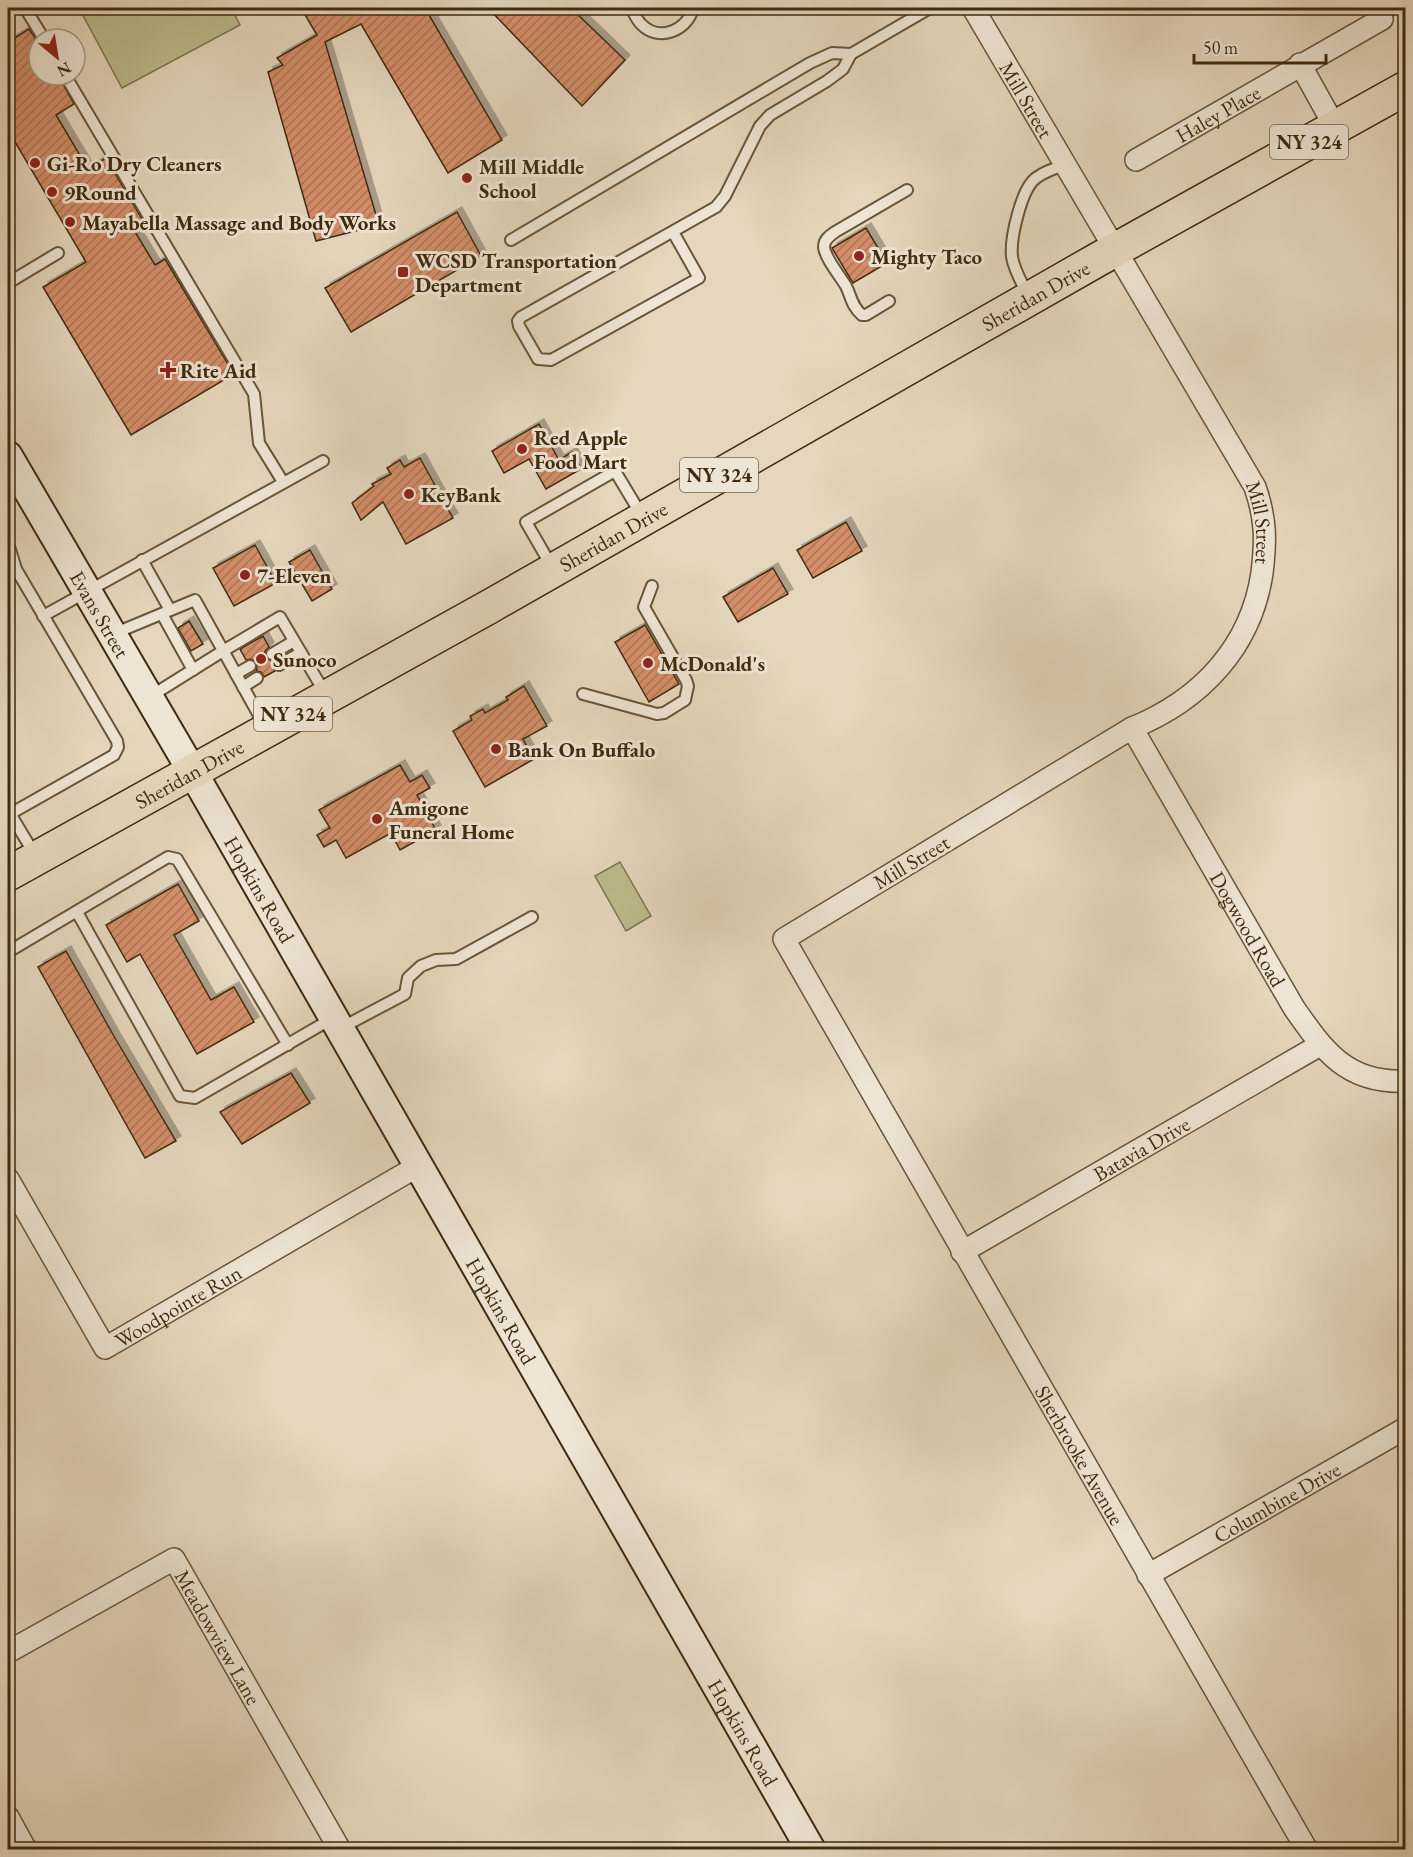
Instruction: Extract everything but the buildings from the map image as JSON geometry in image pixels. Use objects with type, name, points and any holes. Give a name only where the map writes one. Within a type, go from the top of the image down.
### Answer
[{"type":"main road","name":"Sheridan Drive","points":[[8,874],[554,570],[1115,250],[1406,88]]},
{"type":"street","name":"Mill Street","points":[[854,1059],[784,939],[1132,728],[1168,710],[1201,687],[1237,646],[1252,615],[1259,593],[1266,535],[1263,510],[1255,487],[973,8]]},
{"type":"street","name":"Haley Place","points":[[1136,160],[1382,19]]},
{"type":"street","points":[[1300,64],[1335,127]]},
{"type":"street","name":"Evans Street","points":[[8,456],[192,771]]},
{"type":"street","name":"Dogwood Road","points":[[1132,728],[1294,1008],[1320,1045],[1335,1060],[1353,1071],[1374,1079],[1406,1081]]},
{"type":"street","name":"Hopkins Road","points":[[192,771],[811,1850]]},
{"type":"street","name":"Batavia Drive","points":[[962,1252],[1320,1045]]},
{"type":"street","name":"Sherbrooke Avenue","points":[[854,1059],[962,1252],[1307,1850]]},
{"type":"street","name":"Woodpointe Run","points":[[8,1179],[105,1347],[418,1166]]},
{"type":"street","name":"Columbine Drive","points":[[1148,1575],[1406,1428]]},
{"type":"street","name":"Meadowview Lane","points":[[8,1652],[174,1559],[340,1850]]},
{"type":"street","points":[[8,1817],[26,1850]]},
{"type":"lane","points":[[25,8],[37,27]]},
{"type":"lane","points":[[631,8],[642,25],[659,33],[676,31],[690,19],[693,8]]},
{"type":"lane","points":[[673,232],[699,278],[551,360],[538,358],[519,326],[518,321],[521,317],[716,207],[760,126],[770,115],[843,69],[851,54],[930,8]]},
{"type":"lane","points":[[511,240],[810,63],[832,53],[851,54]]},
{"type":"lane","points":[[72,87],[254,394],[259,443],[283,482]]},
{"type":"lane","points":[[1029,299],[1014,266],[1012,238],[1026,191],[1034,179],[1065,165]]},
{"type":"lane","points":[[889,301],[866,315],[861,315],[850,299],[847,287],[825,253],[824,245],[827,238],[835,232],[907,190]]},
{"type":"lane","points":[[8,283],[58,253]]},
{"type":"lane","points":[[43,616],[86,590],[322,461]]},
{"type":"lane","points":[[554,570],[526,522],[615,471],[644,519]]},
{"type":"lane","points":[[8,543],[12,565],[117,741],[118,747],[114,754],[9,812],[37,858]]},
{"type":"lane","points":[[142,560],[193,670]]},
{"type":"lane","points":[[583,694],[657,714],[664,713],[685,700],[688,686],[686,680],[644,607],[652,586]]},
{"type":"lane","points":[[112,635],[195,600],[266,729]]},
{"type":"lane","points":[[149,698],[280,617],[326,696]]},
{"type":"lane","points":[[272,654],[294,641]]},
{"type":"lane","points":[[279,665],[301,653]]},
{"type":"lane","points":[[236,674],[250,666]]},
{"type":"lane","points":[[243,687],[256,678]]},
{"type":"lane","points":[[8,952],[168,857],[177,859],[288,1045]]},
{"type":"lane","points":[[77,912],[180,1096],[195,1098],[288,1045],[405,994],[408,978],[420,966],[436,960],[456,959],[532,917]]},
{"type":"green space","points":[[79,8],[231,8],[240,25],[122,88]]},
{"type":"green space","points":[[620,862],[651,916],[626,931],[595,876]]},
{"type":"place","name":"Gi-Ro Dry Cleaners","points":[[35,163]]},
{"type":"place","name":"Mill Middle School","points":[[467,178]]},
{"type":"place","name":"9Round","points":[[52,192]]},
{"type":"place","name":"Mayabella Massage and Body Works","points":[[70,222]]},
{"type":"place","name":"Mighty Taco","points":[[859,256]]},
{"type":"place","name":"WCSD Transportation Department","points":[[403,272]]},
{"type":"place","name":"Rite Aid","points":[[168,370]]},
{"type":"place","name":"Red Apple Food Mart","points":[[522,449]]},
{"type":"place","name":"KeyBank","points":[[409,494]]},
{"type":"place","name":"7-Eleven","points":[[245,575]]},
{"type":"place","name":"Sunoco","points":[[261,659]]},
{"type":"place","name":"McDonald's","points":[[648,663]]},
{"type":"place","name":"Bank On Buffalo","points":[[496,749]]},
{"type":"place","name":"Amigone Funeral Home","points":[[377,819]]}]
